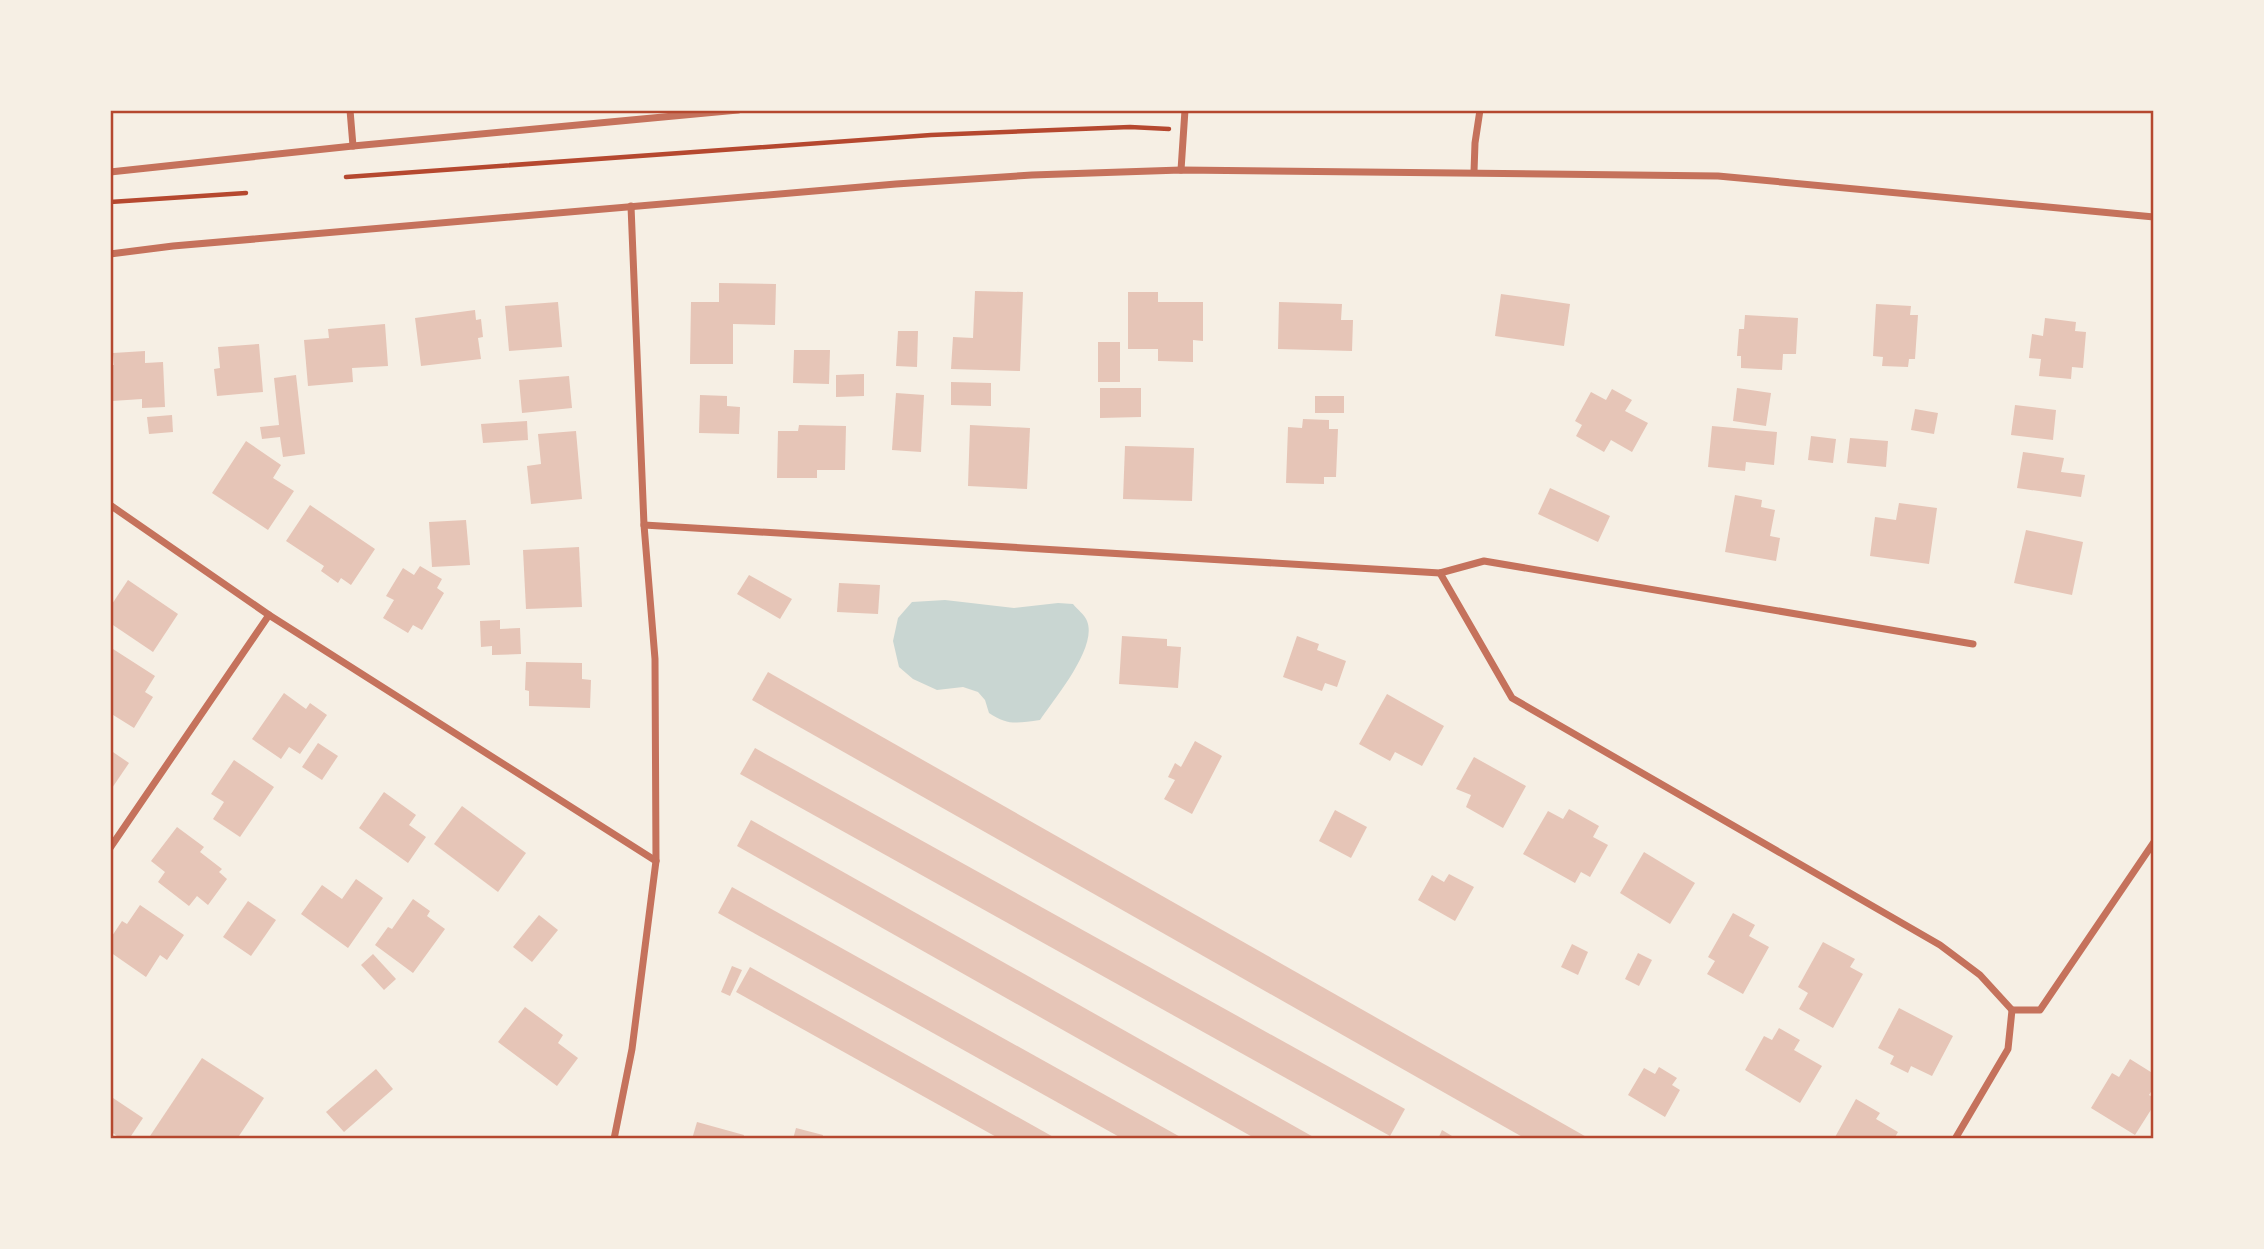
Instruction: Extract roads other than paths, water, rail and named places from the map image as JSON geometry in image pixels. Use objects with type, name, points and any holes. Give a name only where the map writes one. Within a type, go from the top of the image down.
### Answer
[{"type":"street","points":[[350,110],[353,146]]},
{"type":"street","points":[[626,110],[627,121]]},
{"type":"street","points":[[110,172],[738,110]]},
{"type":"street","points":[[1181,170],[1185,110]]},
{"type":"street","points":[[1474,172],[1480,110]]},
{"type":"street","points":[[110,254],[173,246],[631,206],[923,183],[1181,170],[1718,176],[2154,217]]},
{"type":"street","points":[[614,1139],[632,1049],[656,861],[655,659],[644,525],[631,206]]},
{"type":"street","points":[[110,505],[269,615],[656,861]]},
{"type":"street","points":[[644,525],[1440,573],[1484,561],[1973,644]]},
{"type":"street","points":[[1440,573],[1512,698],[1940,945],[1980,975],[2012,1010],[2040,1010],[2154,842]]},
{"type":"street","points":[[110,848],[269,615]]},
{"type":"street","points":[[1955,1139],[2008,1049],[2012,1010]]}]
